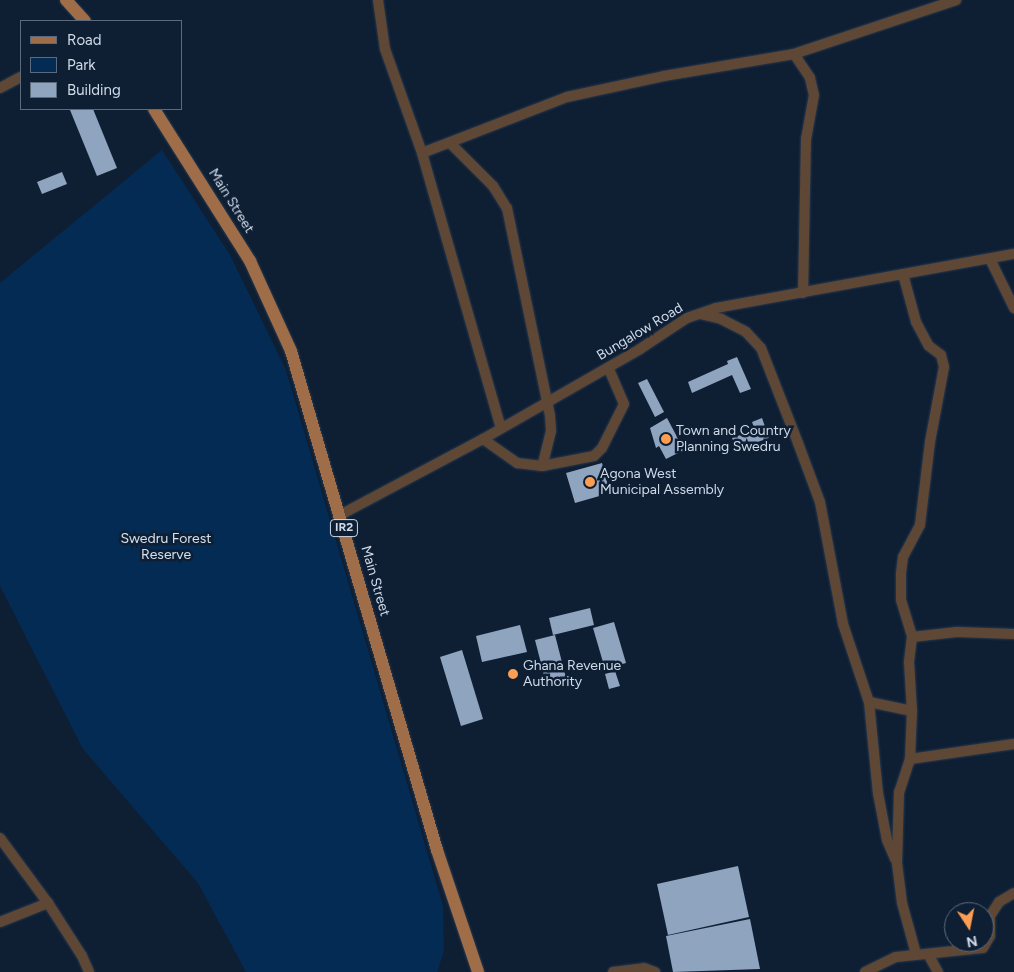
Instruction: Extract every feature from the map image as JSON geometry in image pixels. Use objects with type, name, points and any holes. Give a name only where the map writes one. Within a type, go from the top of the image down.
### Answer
[{"type":"main road","points":[[66,0],[84,20]]},
{"type":"main road","name":"Main Street","points":[[155,110],[250,261],[275,311],[314,423],[437,850],[478,972]]},
{"type":"street","points":[[378,0],[384,49],[422,153],[501,428]]},
{"type":"street","points":[[422,153],[567,97],[664,76],[794,54],[956,0]]},
{"type":"street","points":[[794,54],[810,78],[814,95],[806,139],[802,293]]},
{"type":"street","points":[[0,88],[20,78]]},
{"type":"street","points":[[450,143],[493,186],[507,208],[547,401],[551,431],[542,466]]},
{"type":"street","name":"Bungalow Road","points":[[340,515],[483,439],[699,314],[716,308],[1014,254]]},
{"type":"street","points":[[990,258],[1014,308]]},
{"type":"street","points":[[903,274],[916,322],[928,346],[941,355],[944,367],[930,442],[920,525],[903,557],[901,574],[901,600],[912,637],[909,662],[912,711],[910,758],[899,792],[897,862],[902,903],[916,954]]},
{"type":"street","points":[[699,314],[721,319],[746,332],[761,348],[820,502],[843,624],[869,702],[878,793],[887,840],[897,862]]},
{"type":"street","points":[[483,439],[517,463],[542,466],[594,456],[602,448],[624,404],[608,367]]},
{"type":"street","points":[[912,637],[957,632],[1014,634]]},
{"type":"street","points":[[869,702],[912,711]]},
{"type":"street","points":[[910,758],[1014,744]]},
{"type":"street","points":[[0,838],[48,903],[82,956],[89,972]]},
{"type":"street","points":[[865,972],[896,957],[983,948],[990,936],[990,916],[999,902],[1014,894]]},
{"type":"street","points":[[0,922],[48,903]]},
{"type":"street","points":[[928,954],[938,972]]},
{"type":"street","points":[[613,972],[644,968],[656,972]]},
{"type":"green space","name":"Swedru Forest Reserve","points":[[162,150],[230,255],[286,370],[443,906],[444,951],[437,972],[246,972],[198,883],[83,749],[0,586],[0,283]]},
{"type":"building","points":[[70,110],[93,110],[117,168],[97,176]]},
{"type":"building","points":[[62,172],[67,184],[42,194],[37,182]]},
{"type":"building","points":[[737,357],[751,389],[740,393],[732,375],[692,393],[688,382],[728,364],[727,361]]},
{"type":"building","points":[[647,379],[664,412],[655,417],[638,383]]},
{"type":"building","name":"Town and Country Planning Swedru","points":[[667,418],[684,450],[666,459],[659,446],[656,448],[650,428]]},
{"type":"building","points":[[762,418],[769,438],[737,449],[732,438],[755,430],[752,422]]},
{"type":"building","points":[[602,463],[610,493],[575,503],[566,473]]},
{"type":"building","points":[[590,608],[594,625],[553,635],[549,618]]},
{"type":"building","points":[[614,622],[626,663],[605,669],[593,628]]},
{"type":"building","points":[[520,625],[527,652],[482,662],[476,636]]},
{"type":"building","points":[[555,635],[566,678],[546,683],[535,640]]},
{"type":"building","points":[[462,650],[483,719],[461,726],[440,657]]},
{"type":"building","points":[[615,671],[620,686],[609,689],[605,674]]},
{"type":"building","points":[[738,866],[749,917],[668,935],[657,884]]},
{"type":"building","points":[[750,919],[760,969],[673,972],[666,936]]},
{"type":"place","name":"Town and Country Planning Swedru","points":[[666,439]]},
{"type":"place","name":"Agona West Municipal Assembly","points":[[590,482]]},
{"type":"place","name":"Ghana Revenue Authority","points":[[513,674]]}]
